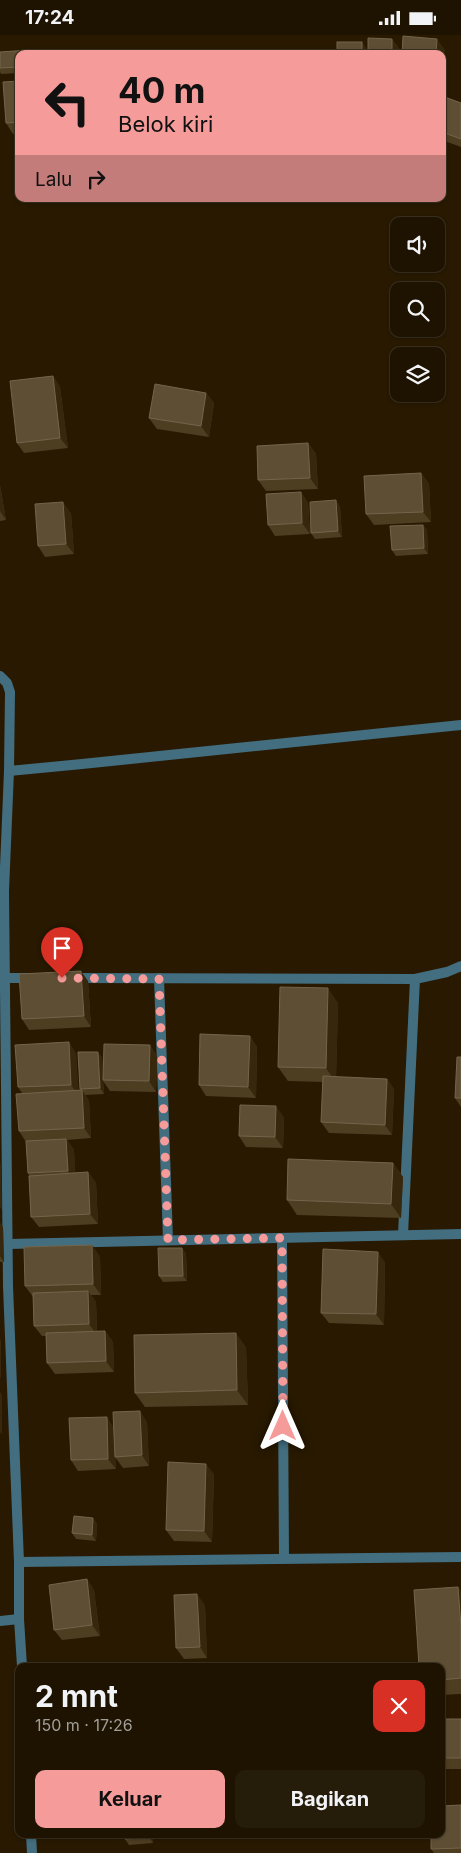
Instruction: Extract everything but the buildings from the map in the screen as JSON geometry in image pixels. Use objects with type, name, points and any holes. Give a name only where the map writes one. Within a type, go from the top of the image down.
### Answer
[{"type":"street","points":[[0,676],[7,683],[10,692],[4,891],[8,1244],[4,1286],[19,1562],[19,1619],[22,1663]]},
{"type":"street","points":[[9,771],[461,725]]},
{"type":"street","points":[[62,978],[415,979],[447,972],[461,966]]},
{"type":"street","points":[[5,978],[43,978]]},
{"type":"street","points":[[159,979],[168,1240]]},
{"type":"street","points":[[403,1235],[415,979]]},
{"type":"street","points":[[8,1244],[461,1234]]},
{"type":"street","points":[[282,1238],[284,1558]]},
{"type":"street","points":[[19,1562],[461,1557]]},
{"type":"street","points":[[0,1621],[19,1619]]},
{"type":"street","points":[[31,1838],[32,1853]]},
{"type":"route","points":[[62,978],[159,979],[168,1240],[282,1238],[283,1426]]}]
